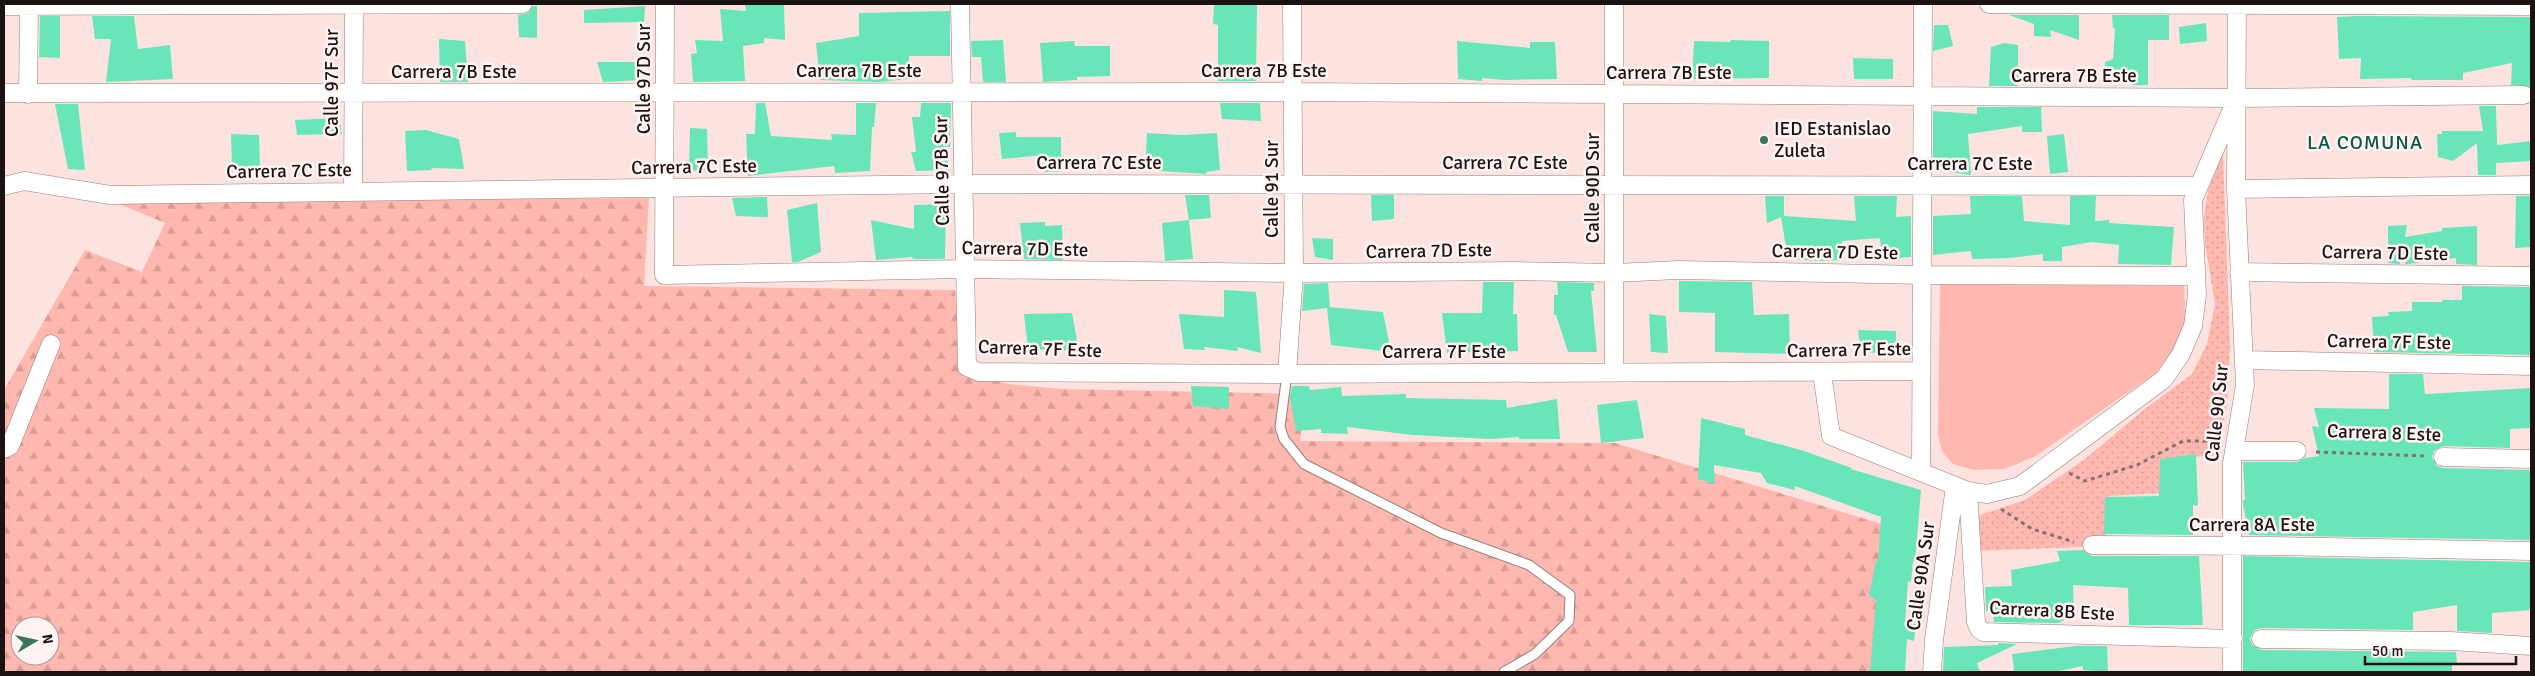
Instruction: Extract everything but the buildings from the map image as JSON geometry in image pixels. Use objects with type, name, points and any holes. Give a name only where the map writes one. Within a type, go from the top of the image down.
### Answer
[{"type":"street","name":"Calle 97F Sur","points":[[353,192],[354,4]]},
{"type":"street","points":[[4,6],[523,4]]},
{"type":"street","name":"Calle 97D Sur","points":[[664,275],[666,4]]},
{"type":"street","name":"Calle 97B Sur","points":[[960,4],[967,368]]},
{"type":"street","name":"Calle 91 Sur","points":[[1287,374],[1294,273],[1292,4]]},
{"type":"street","name":"Calle 90D Sur","points":[[1614,4],[1614,373]]},
{"type":"street","points":[[1921,472],[1923,4]]},
{"type":"street","points":[[1989,4],[2531,6]]},
{"type":"street","name":"Calle 90 Sur","points":[[2232,672],[2232,463],[2245,385],[2236,189],[2237,4]]},
{"type":"street","points":[[28,94],[29,6]]},
{"type":"street","name":"Carrera 7B Este","points":[[4,94],[1293,92],[2237,98],[2524,95]]},
{"type":"street","name":"Calle 90 Sur","points":[[1986,494],[2020,486],[2050,465],[2164,379],[2181,354],[2192,326],[2197,295],[2193,200],[2197,186],[2237,98]]},
{"type":"street","name":"Carrera 7C Este","points":[[4,188],[24,182],[110,195],[964,184],[1294,183],[2197,186]]},
{"type":"street","points":[[2236,189],[2531,185]]},
{"type":"street","name":"Carrera 7D Este","points":[[664,275],[965,269],[1294,273],[1515,271],[1615,273],[1678,270],[1922,275],[2195,276]]},
{"type":"street","name":"Carrera 7D Este","points":[[2239,272],[2531,276]]},
{"type":"street","points":[[4,449],[10,446],[51,344]]},
{"type":"street","name":"Carrera 7F Este","points":[[2245,360],[2531,366]]},
{"type":"street","name":"Carrera 7F Este","points":[[967,368],[978,372],[1287,374],[1822,373],[1921,371]]},
{"type":"street","points":[[1822,373],[1831,436],[1962,488],[1986,494]]},
{"type":"street","points":[[2236,445],[2297,451]]},
{"type":"street","name":"Carrera 8 Este","points":[[2444,456],[2531,459]]},
{"type":"street","name":"Carrera 8B Este","points":[[1962,488],[1976,622],[1979,629],[1983,632],[2233,639]]},
{"type":"street","name":"Calle 90A Sur","points":[[1932,672],[1934,640],[1962,488]]},
{"type":"street","name":"Carrera 8A Este","points":[[2092,546],[2232,546],[2531,551]]},
{"type":"street","points":[[2261,639],[2451,641],[2531,646]]},
{"type":"lane","points":[[1287,374],[1280,427],[1284,439],[1304,464],[1441,533],[1529,565],[1570,595],[1569,621],[1535,654],[1504,672]]},
{"type":"path","points":[[2050,465],[2085,481],[2137,465],[2183,441],[2236,445]]},
{"type":"path","name":"Carrera 8 Este","points":[[2297,451],[2444,456]]},
{"type":"path","points":[[1986,494],[2008,515],[2032,529],[2057,538],[2092,546]]},
{"type":"green space","points":[[2223,153],[2230,346],[2228,391],[2220,455],[2176,458],[2178,492],[2109,496],[2105,546],[1976,551],[1974,517],[2025,500],[2085,459],[2146,408],[2192,374],[2207,344],[2215,304],[2205,243],[2204,217],[2208,191]]},
{"type":"green space","points":[[649,198],[644,286],[955,290],[960,370],[1008,384],[1062,389],[1305,394],[1300,441],[1615,443],[1895,528],[1878,672],[4,672],[4,390],[85,250],[142,272],[165,223],[114,202]]},
{"type":"green space","points":[[1940,283],[2184,286],[2186,319],[2176,346],[2156,373],[2034,457],[2004,469],[1974,470],[1953,464],[1943,453],[1938,436]]},
{"type":"place","name":"IED Estanislao Zuleta","points":[[1764,140]]},
{"type":"district","name":"LA COMUNA","points":[[2365,142]]}]
